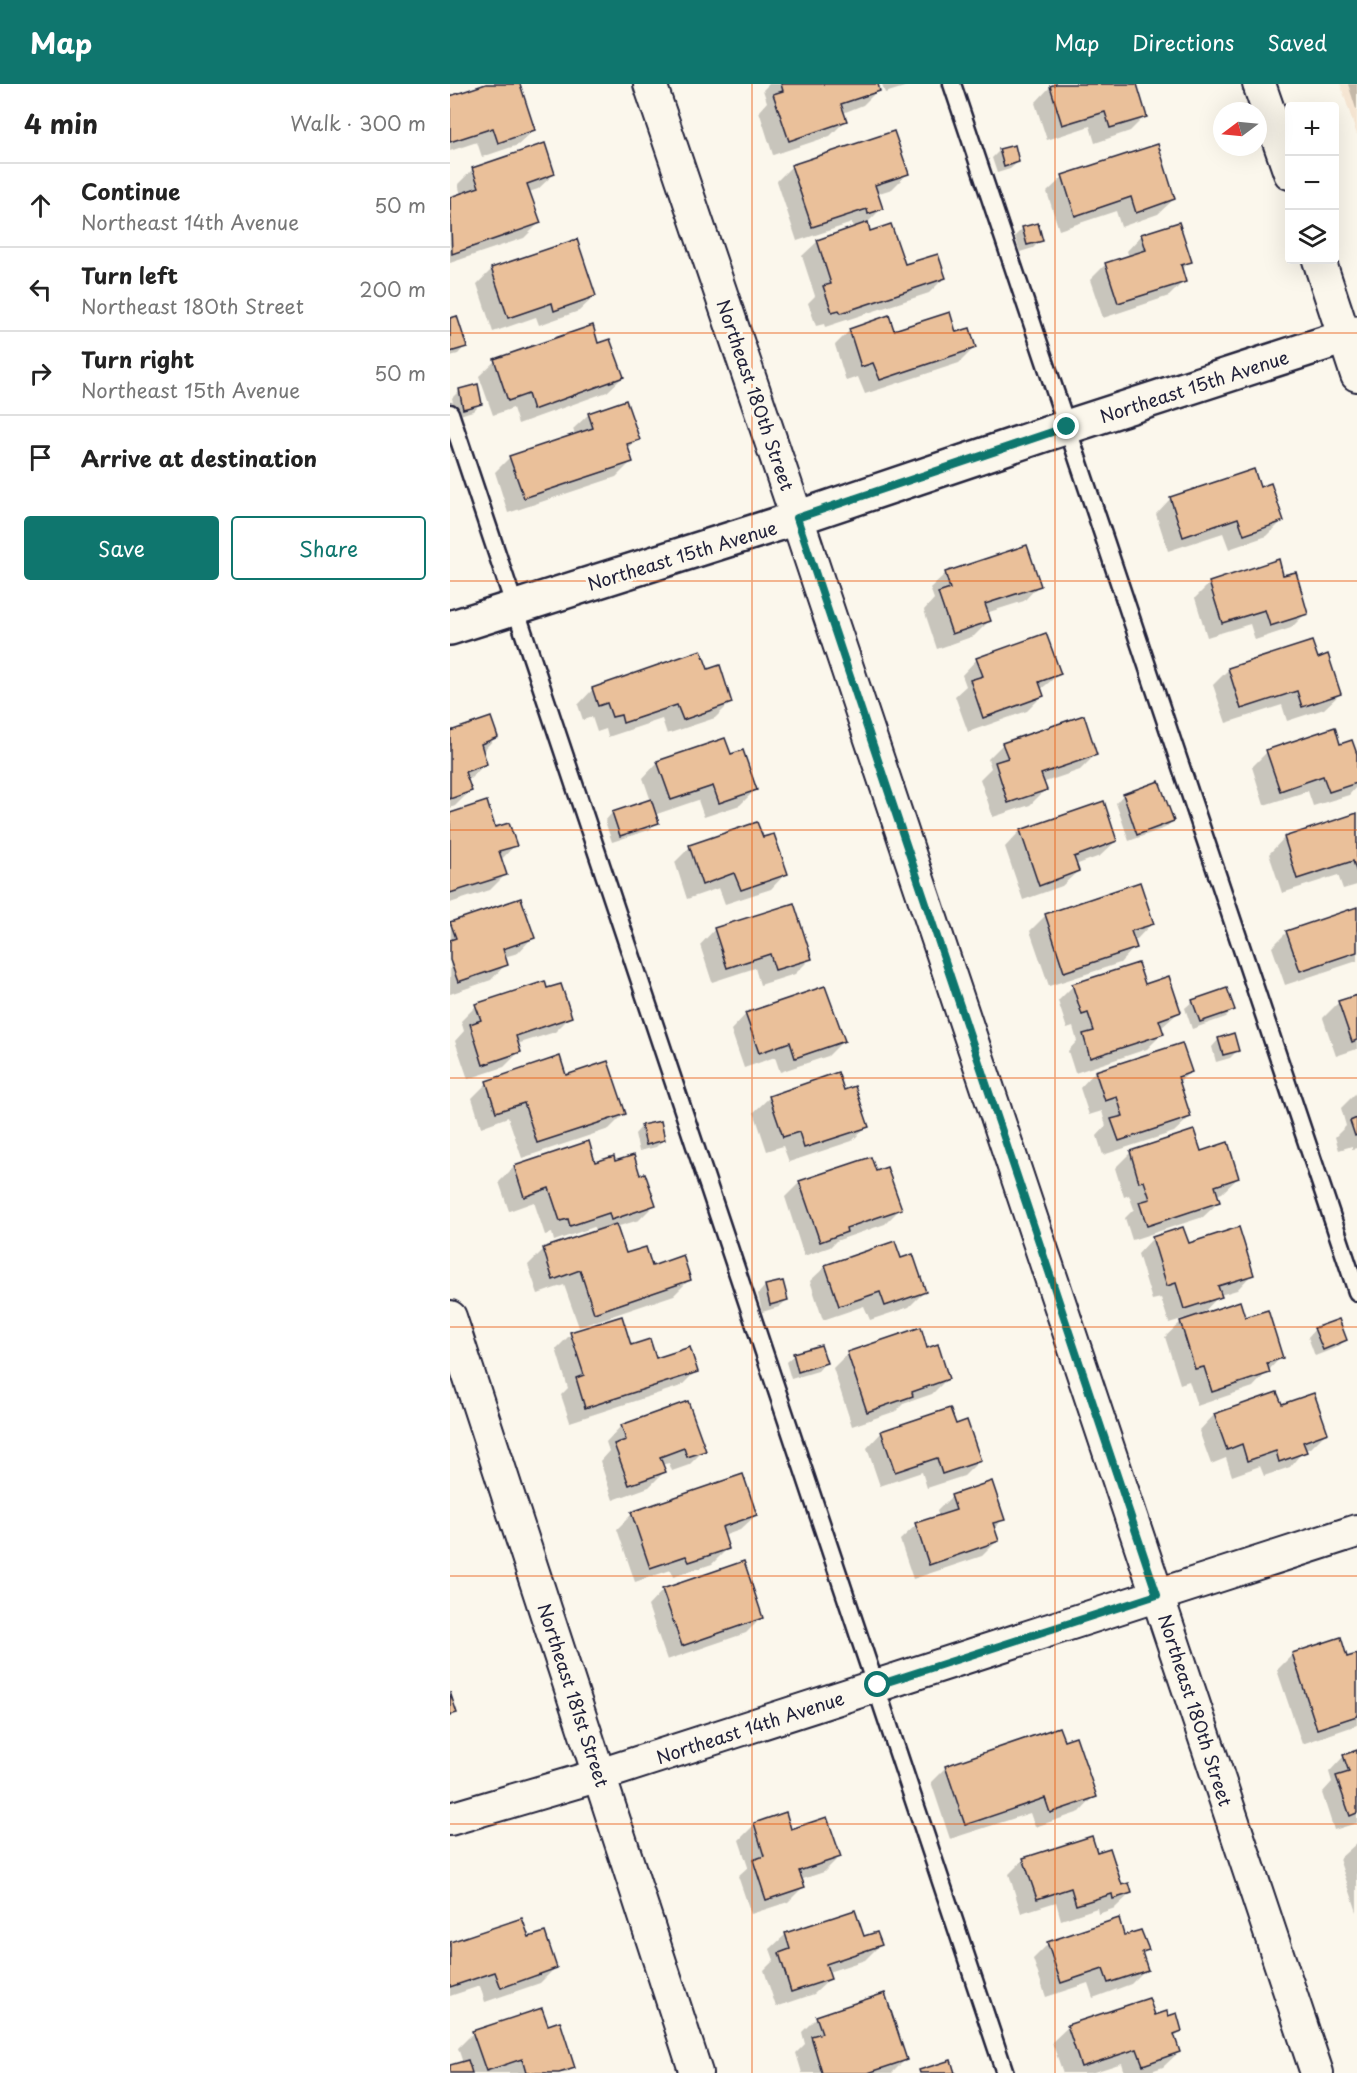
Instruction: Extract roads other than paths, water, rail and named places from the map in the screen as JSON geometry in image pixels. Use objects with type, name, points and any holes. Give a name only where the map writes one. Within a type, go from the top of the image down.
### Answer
[{"type":"street","name":"Northeast 180th Street","points":[[650,84],[1317,2073]]},
{"type":"street","points":[[1259,84],[1285,159]]},
{"type":"street","points":[[1321,264],[1351,335],[1357,375]]},
{"type":"street","name":"Northeast 15th Avenue","points":[[450,628],[797,518],[1351,335]]},
{"type":"street","name":"Northeast 181st Street","points":[[450,1317],[696,2073]]},
{"type":"street","name":"Northeast 14th Avenue","points":[[450,1819],[600,1775],[1357,1531]]},
{"type":"lane","points":[[952,84],[1357,1292]]},
{"type":"lane","points":[[450,413],[878,1685],[1005,2073]]}]
